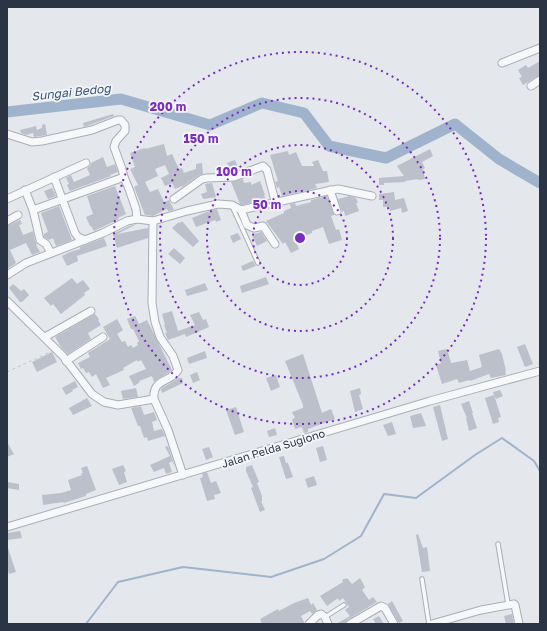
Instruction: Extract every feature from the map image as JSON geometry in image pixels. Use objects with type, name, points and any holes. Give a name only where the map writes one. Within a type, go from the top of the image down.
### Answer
[{"type":"street","points":[[502,63],[540,48]]},
{"type":"street","points":[[531,86],[540,80]]},
{"type":"street","points":[[7,134],[32,142],[42,141],[92,130],[121,120],[125,125],[125,131],[114,147],[124,177],[130,189],[136,209],[137,219]]},
{"type":"street","points":[[7,199],[86,163]]},
{"type":"street","points":[[174,199],[202,179],[234,176],[263,166],[267,170],[275,201]]},
{"type":"street","points":[[54,177],[75,233],[78,237],[84,240]]},
{"type":"street","points":[[32,210],[124,177]]},
{"type":"street","points":[[7,275],[26,263],[103,233],[127,221],[137,219],[153,221],[181,212],[218,204],[232,206],[242,210],[275,201],[338,189],[372,196]]},
{"type":"street","points":[[25,190],[40,240],[46,244],[51,253]]},
{"type":"street","points":[[330,190],[337,211]]},
{"type":"street","points":[[242,210],[247,225],[254,228],[264,226],[275,244]]},
{"type":"street","points":[[7,221],[18,215]]},
{"type":"street","points":[[153,221],[152,303],[155,322],[160,337],[173,356],[178,370],[176,374],[159,384],[155,389],[154,399],[168,430],[183,475]]},
{"type":"street","points":[[7,301],[56,349],[92,394],[104,402],[118,405],[154,399]]},
{"type":"street","points":[[45,337],[91,311]]},
{"type":"street","points":[[66,361],[103,337]]},
{"type":"street","name":"Jalan Pelda Sugiono","points":[[7,527],[540,371]]},
{"type":"street","points":[[432,624],[508,604],[515,604],[519,624]]},
{"type":"street","points":[[350,624],[381,606],[385,608],[394,624]]},
{"type":"street","points":[[309,624],[321,614],[327,621]]},
{"type":"lane","points":[[232,206],[258,263]]},
{"type":"lane","points":[[498,544],[508,604]]},
{"type":"lane","points":[[422,578],[429,624]]},
{"type":"lane","points":[[327,621],[344,604]]},
{"type":"path","points":[[7,372],[56,349]]},
{"type":"building","points":[[540,61],[540,75],[523,85],[519,78],[522,77],[518,70],[526,65],[528,68]]},
{"type":"building","points":[[113,114],[114,116],[84,127],[83,123]]},
{"type":"building","points":[[45,124],[47,135],[34,137],[33,133],[26,135],[21,133],[20,130],[36,126],[37,130],[42,128],[42,125]]},
{"type":"building","points":[[164,144],[167,156],[172,154],[179,169],[182,168],[184,173],[196,169],[196,164],[202,163],[203,174],[199,175],[182,187],[175,189],[172,183],[165,186],[161,178],[169,174],[165,165],[155,169],[158,176],[145,182],[150,192],[158,189],[164,202],[169,200],[174,210],[168,211],[167,209],[153,216],[145,215],[134,187],[138,185],[130,169],[135,167],[130,153]]},
{"type":"building","points":[[430,149],[433,156],[422,162],[425,168],[423,169],[425,179],[384,183],[384,185],[379,185],[379,178],[404,176],[397,166]]},
{"type":"building","points":[[288,151],[289,155],[296,152],[302,166],[314,166],[312,162],[318,160],[323,171],[327,171],[329,182],[315,184],[317,188],[282,196],[279,187],[277,188],[275,182],[278,181],[270,155]]},
{"type":"building","points":[[103,157],[107,167],[115,164],[118,172],[70,191],[66,178],[71,175],[74,182],[90,175],[87,168],[91,163]]},
{"type":"building","points":[[235,160],[239,170],[231,172],[227,163]]},
{"type":"building","points":[[243,179],[244,183],[251,182],[251,185],[260,181],[266,199],[242,205],[240,204],[231,182]]},
{"type":"building","points":[[212,183],[216,197],[203,199],[201,194],[207,192],[205,184]]},
{"type":"building","points":[[115,186],[126,214],[94,231],[86,217],[93,214],[87,196]]},
{"type":"building","points":[[52,188],[56,196],[48,199],[44,191]]},
{"type":"building","points":[[394,192],[395,200],[404,198],[408,211],[402,213],[401,208],[390,211],[389,207],[383,207],[383,200],[379,200],[379,194]]},
{"type":"building","points":[[327,196],[334,215],[331,216],[336,230],[339,229],[342,240],[329,244],[323,227],[295,240],[299,249],[291,253],[285,242],[283,244],[266,221],[284,213],[284,211],[291,208],[290,204],[295,203],[296,206]]},
{"type":"building","points":[[350,196],[356,198],[359,211],[345,216],[344,211],[342,212],[338,199]]},
{"type":"building","points":[[59,206],[72,240],[56,246],[53,238],[49,240],[44,237],[44,234],[48,232],[41,213]]},
{"type":"building","points":[[217,209],[221,220],[216,222],[215,220],[196,227],[192,218]]},
{"type":"building","points":[[20,220],[22,224],[19,225],[23,235],[33,231],[36,245],[40,252],[32,255],[26,243],[10,250],[16,263],[7,269],[7,226]]},
{"type":"building","points":[[182,221],[199,241],[193,247],[172,228]]},
{"type":"building","points":[[137,224],[117,234],[148,228],[148,238],[117,248],[113,234],[129,226]]},
{"type":"building","points":[[261,232],[267,241],[257,246],[252,235]]},
{"type":"building","points":[[238,233],[241,239],[233,243],[230,236]]},
{"type":"building","points":[[104,238],[107,246],[77,256],[78,261],[67,266],[62,256]]},
{"type":"building","points":[[174,248],[185,258],[180,264],[168,254]]},
{"type":"building","points":[[253,261],[256,266],[243,271],[241,266]]},
{"type":"building","points":[[266,277],[269,284],[242,293],[240,286]]},
{"type":"building","points":[[72,278],[77,284],[83,280],[90,289],[84,293],[85,295],[61,314],[53,304],[51,306],[44,298]]},
{"type":"building","points":[[205,283],[208,290],[187,296],[185,290]]},
{"type":"building","points":[[13,284],[21,291],[24,289],[29,295],[22,302],[20,302],[9,288]]},
{"type":"building","points":[[172,311],[178,331],[195,325],[190,315],[199,312],[203,320],[206,319],[209,327],[186,337],[185,334],[168,340],[165,333],[167,333],[162,314]]},
{"type":"building","points":[[95,314],[101,325],[88,333],[91,339],[68,354],[61,347],[55,337]]},
{"type":"building","points":[[135,316],[139,324],[147,320],[172,370],[154,382],[152,376],[139,381],[140,382],[134,386],[129,376],[146,369],[141,360],[138,362],[137,360],[123,368],[124,370],[106,378],[110,385],[103,388],[96,374],[92,377],[89,372],[86,373],[83,368],[81,369],[78,363],[90,357],[88,353],[110,339],[103,327],[117,319],[123,330],[117,334],[122,342],[125,341],[128,347],[131,345],[133,348],[138,345],[137,343],[139,341],[133,329],[131,329],[127,319]]},
{"type":"building","points":[[525,344],[533,364],[525,367],[517,347]]},
{"type":"building","points":[[447,349],[451,363],[467,360],[470,371],[482,367],[479,355],[499,349],[502,354],[506,375],[491,378],[489,374],[470,381],[459,383],[457,379],[442,384],[436,365],[441,363],[438,351]]},
{"type":"building","points":[[205,351],[207,358],[189,364],[187,358]]},
{"type":"building","points":[[52,352],[57,362],[37,372],[32,362]]},
{"type":"building","points":[[303,354],[322,413],[331,409],[335,419],[308,429],[308,432],[304,433],[302,427],[295,429],[292,419],[295,418],[292,412],[303,408],[303,405],[285,361]]},
{"type":"building","points":[[197,372],[200,380],[193,383],[190,375]]},
{"type":"building","points":[[276,375],[280,387],[271,391],[266,378]]},
{"type":"building","points":[[179,378],[182,378],[183,383],[162,393],[162,388]]},
{"type":"building","points":[[75,381],[78,387],[66,395],[62,388]]},
{"type":"building","points":[[136,388],[138,397],[123,399],[121,391]]},
{"type":"building","points":[[360,388],[361,394],[359,395],[363,409],[355,412],[350,391]]},
{"type":"building","points":[[500,390],[503,396],[496,399],[493,392]]},
{"type":"building","points":[[494,395],[501,417],[498,418],[499,422],[493,424],[485,398]]},
{"type":"building","points":[[87,398],[92,406],[73,415],[69,408]]},
{"type":"building","points":[[469,401],[477,428],[469,431],[467,418],[461,404]]},
{"type":"building","points":[[440,405],[448,439],[442,441],[433,407]]},
{"type":"building","points":[[141,406],[144,415],[154,412],[157,420],[152,422],[154,431],[162,429],[165,436],[148,441],[147,437],[144,438],[131,408]]},
{"type":"building","points":[[236,407],[244,432],[235,435],[226,410]]},
{"type":"building","points":[[421,413],[426,426],[413,428],[410,416]]},
{"type":"building","points":[[392,422],[396,434],[388,436],[383,425]]},
{"type":"building","points":[[275,428],[277,435],[269,437],[267,431]]},
{"type":"building","points":[[7,442],[14,454],[7,457]]},
{"type":"building","points":[[168,446],[175,467],[172,461],[169,463],[172,472],[166,474],[164,468],[154,472],[150,465],[170,456],[165,447]]},
{"type":"building","points":[[323,446],[327,460],[320,462],[316,448]]},
{"type":"building","points":[[209,447],[213,457],[206,460],[202,449]]},
{"type":"building","points":[[284,456],[293,477],[286,479],[279,457]]},
{"type":"building","points":[[123,465],[126,471],[124,472],[127,482],[119,485],[112,469]]},
{"type":"building","points":[[252,465],[259,482],[257,483],[262,496],[261,501],[265,510],[260,512],[251,488],[253,487],[246,471],[246,467]]},
{"type":"building","points":[[87,466],[96,490],[86,494],[86,496],[64,503],[43,505],[42,495],[61,493],[71,490],[68,480],[82,475],[81,473],[83,473],[81,468]]},
{"type":"building","points":[[207,472],[211,483],[216,481],[221,493],[214,495],[215,499],[207,501],[200,478],[203,477],[202,474]]},
{"type":"building","points":[[314,476],[317,485],[308,488],[305,479]]},
{"type":"building","points":[[7,482],[19,484],[19,490],[7,488]]},
{"type":"building","points":[[20,531],[22,538],[7,540],[7,533]]},
{"type":"building","points":[[418,534],[423,548],[427,547],[430,571],[422,572],[416,535]]},
{"type":"building","points":[[8,548],[16,572],[9,574],[7,568]]},
{"type":"building","points":[[347,578],[352,584],[360,578],[365,587],[362,590],[369,600],[373,597],[377,602],[347,620],[345,624],[336,624],[350,616],[345,610],[349,607],[343,598],[339,601],[338,598],[327,606],[320,596]]},
{"type":"building","points":[[308,598],[311,605],[313,603],[317,610],[312,614],[310,611],[301,616],[304,624],[262,624],[260,619],[278,609],[279,611]]},
{"type":"building","points":[[392,601],[403,621],[399,623],[388,604]]},
{"type":"building","points":[[512,614],[514,624],[506,624],[504,616]]},
{"type":"building","points":[[379,616],[384,624],[376,624],[373,619]]},
{"type":"waterway","name":"Sungai Bedog","points":[[7,112],[121,99],[210,125],[262,103],[304,113],[329,146],[386,158],[455,124],[499,159],[540,183]]},
{"type":"waterway","points":[[86,624],[118,582],[183,567],[271,577],[324,559],[361,536],[384,494],[416,498],[475,455],[502,438],[534,461],[540,471]]}]
